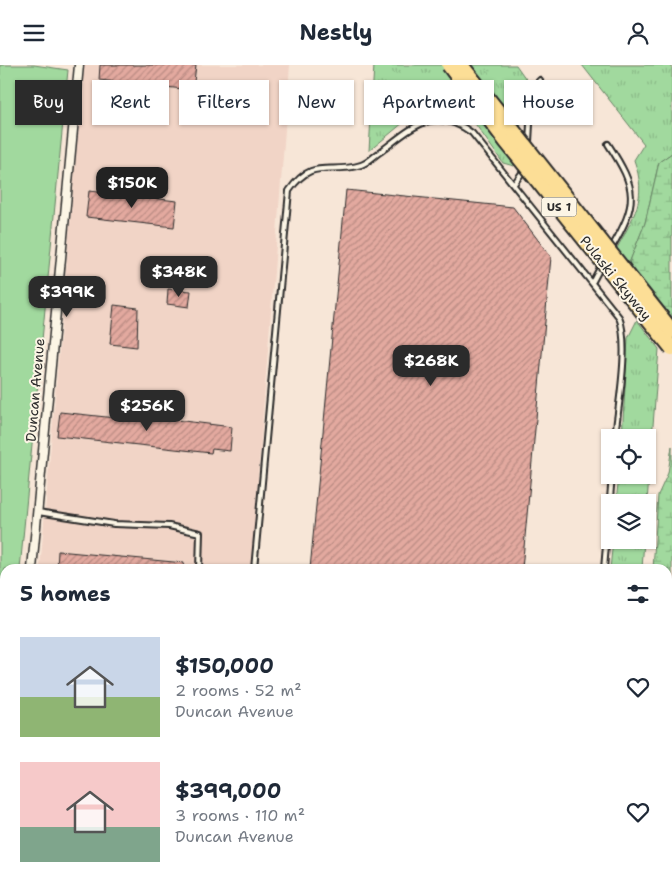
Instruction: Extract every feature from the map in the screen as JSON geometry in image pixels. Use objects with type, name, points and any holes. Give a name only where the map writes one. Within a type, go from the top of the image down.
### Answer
[{"type":"highway","name":"Pulaski Skyway","points":[[448,65],[506,141],[672,348]]},
{"type":"highway","name":"Pulaski Skyway","points":[[462,65],[672,331]]},
{"type":"street","name":"Duncan Avenue","points":[[32,564],[79,65]]},
{"type":"lane","points":[[254,564],[289,191],[303,174],[322,167],[363,165],[413,125],[432,120],[458,123],[472,133],[619,317],[622,327],[623,352],[616,429]]},
{"type":"lane","points":[[514,185],[530,159],[529,125]]},
{"type":"lane","points":[[592,281],[613,245],[632,205],[632,193],[620,162],[608,144]]},
{"type":"lane","points":[[604,564],[611,484]]},
{"type":"lane","points":[[37,512],[114,524],[169,527],[200,533],[200,564]]},
{"type":"shaded area","points":[[84,65],[290,65],[289,80],[279,80],[279,125],[285,125],[251,564],[40,564],[79,125],[82,125]]},
{"type":"green space","points":[[0,65],[34,65],[68,70],[67,80],[15,80],[15,125],[63,125],[20,564],[0,564]]},
{"type":"green space","points":[[374,65],[516,65],[527,80],[504,80],[504,125],[521,125],[514,166],[503,163],[476,125],[494,125],[494,80],[373,80]]},
{"type":"green space","points":[[582,65],[672,65],[672,153],[659,162],[645,223],[628,266],[616,250],[637,207],[640,186],[634,160],[644,144]]},
{"type":"green space","points":[[371,125],[400,125],[369,151]]},
{"type":"green space","points":[[672,153],[672,320],[628,266],[645,223],[659,162]]},
{"type":"green space","points":[[637,320],[659,349],[653,429],[622,429],[628,338]]},
{"type":"green space","points":[[672,446],[672,564],[653,564],[654,549],[656,549],[658,495],[668,473]]},
{"type":"green space","points":[[618,484],[648,484],[648,494],[617,494]]},
{"type":"green space","points":[[612,549],[643,549],[642,564],[611,564]]},
{"type":"building","points":[[100,65],[196,65],[194,80],[179,80],[179,89],[169,87],[169,80],[99,80]]},
{"type":"building","points":[[346,190],[513,207],[551,257],[522,564],[310,564]]},
{"type":"building","points":[[89,191],[177,201],[174,227],[86,217]]},
{"type":"building","points":[[168,289],[191,291],[189,307],[167,304]]},
{"type":"building","points":[[114,305],[138,308],[137,347],[110,344]]},
{"type":"building","points":[[60,412],[143,421],[143,416],[232,427],[230,451],[212,449],[211,453],[57,436]]},
{"type":"building","points":[[58,551],[184,563],[184,564],[57,564]]}]
